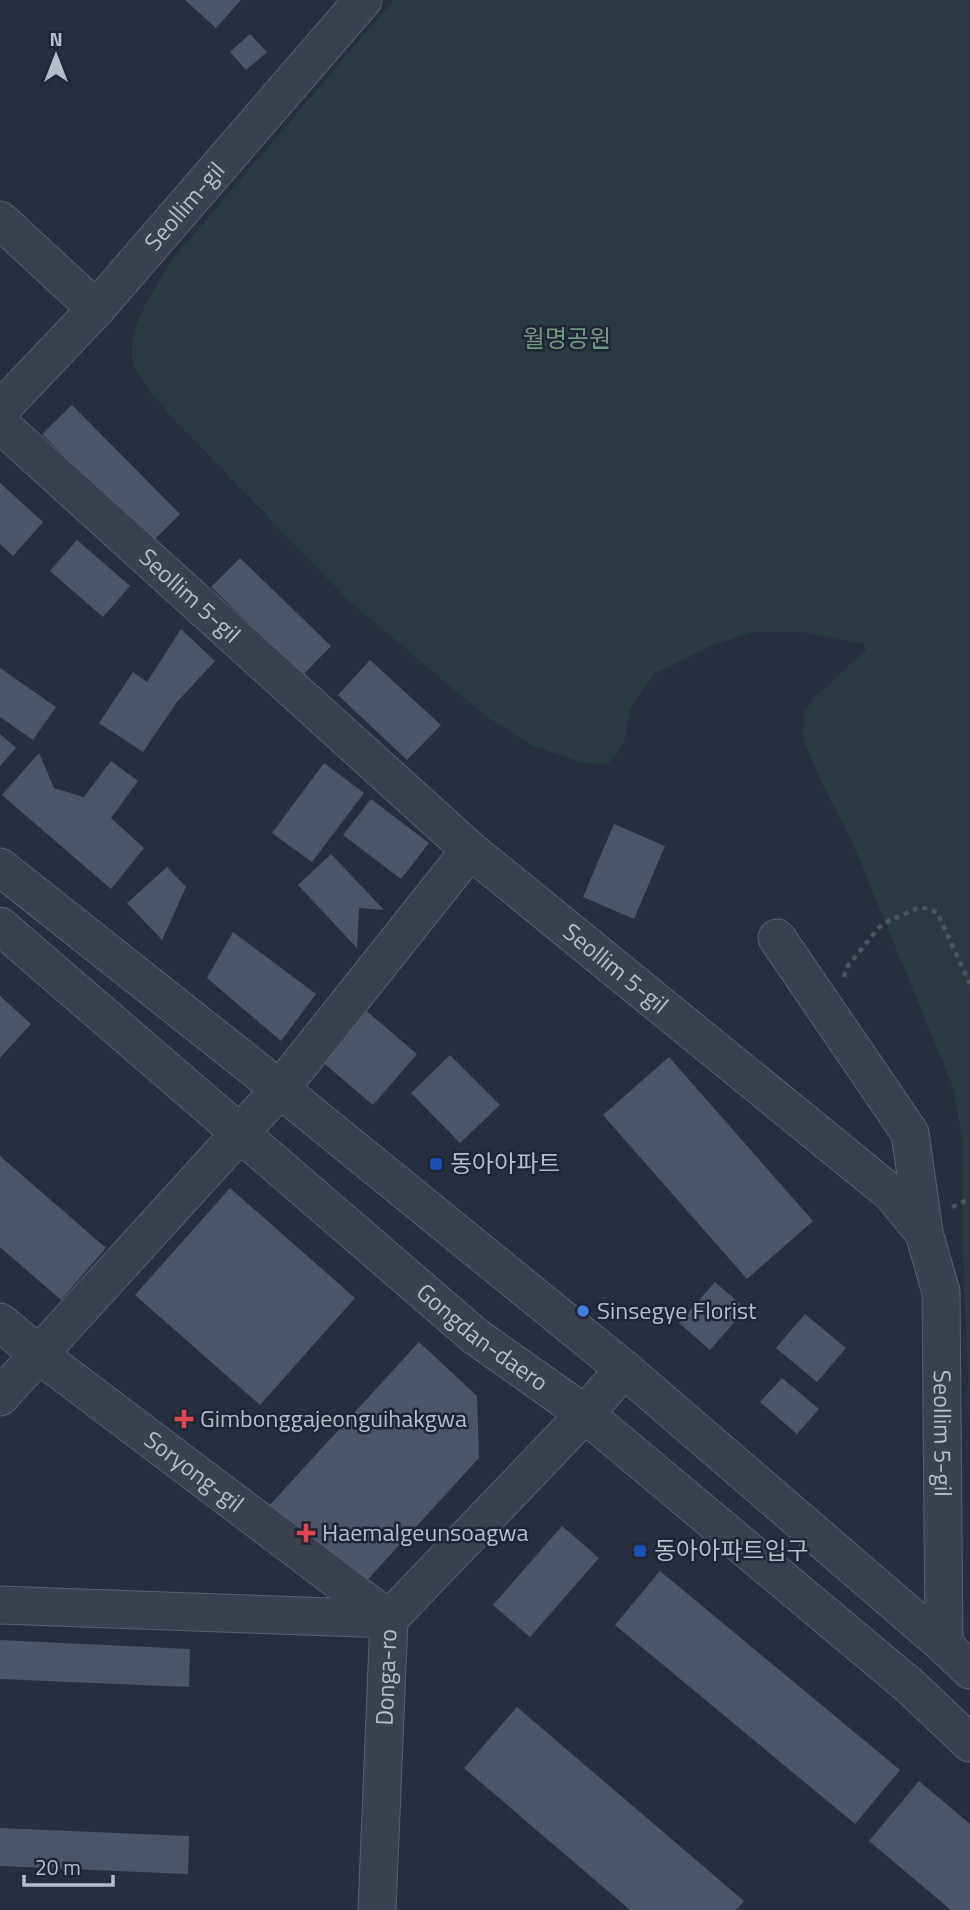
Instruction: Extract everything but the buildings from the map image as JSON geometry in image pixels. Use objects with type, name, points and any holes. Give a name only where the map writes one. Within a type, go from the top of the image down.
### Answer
[{"type":"street","name":"Seollim-gil","points":[[0,410],[96,309],[363,0]]},
{"type":"street","points":[[0,220],[96,309]]},
{"type":"street","name":"Seollim 5-gil","points":[[0,424],[470,850],[892,1194],[924,1233],[941,1292],[957,1658]]},
{"type":"street","points":[[0,1397],[280,1089],[470,850]]},
{"type":"street","points":[[0,867],[280,1089],[624,1369],[957,1658]]},
{"type":"street","name":"Gongdan-daero","points":[[0,926],[475,1336],[585,1414],[909,1686],[970,1742]]},
{"type":"street","points":[[776,938],[909,1133],[924,1233]]},
{"type":"street","name":"Soryong-gil","points":[[0,1322],[38,1354],[388,1619]]},
{"type":"street","name":"Donga-ro","points":[[377,1910],[388,1619],[585,1414],[624,1369]]},
{"type":"street","points":[[0,1605],[388,1619]]},
{"type":"path","points":[[834,1023],[846,968],[882,924],[920,907],[937,912],[970,984]]},
{"type":"path","points":[[950,1208],[970,1199]]},
{"type":"green space","name":"월명공원","points":[[394,0],[970,0],[970,1427],[962,1224],[963,1142],[953,1087],[852,841],[803,739],[804,713],[815,697],[866,650],[864,643],[801,632],[753,632],[708,647],[654,674],[630,708],[624,743],[608,764],[583,763],[533,746],[487,717],[349,601],[171,416],[139,376],[133,361],[134,336],[151,295],[172,260]]},
{"type":"place","name":"동아아파트","points":[[436,1164]]},
{"type":"place","name":"Sinsegye Florist","points":[[583,1311]]},
{"type":"place","name":"Gimbonggajeonguihakgwa","points":[[184,1419]]},
{"type":"place","name":"Haemalgeunsoagwa","points":[[306,1533]]},
{"type":"place","name":"동아아파트입구","points":[[640,1551]]}]
